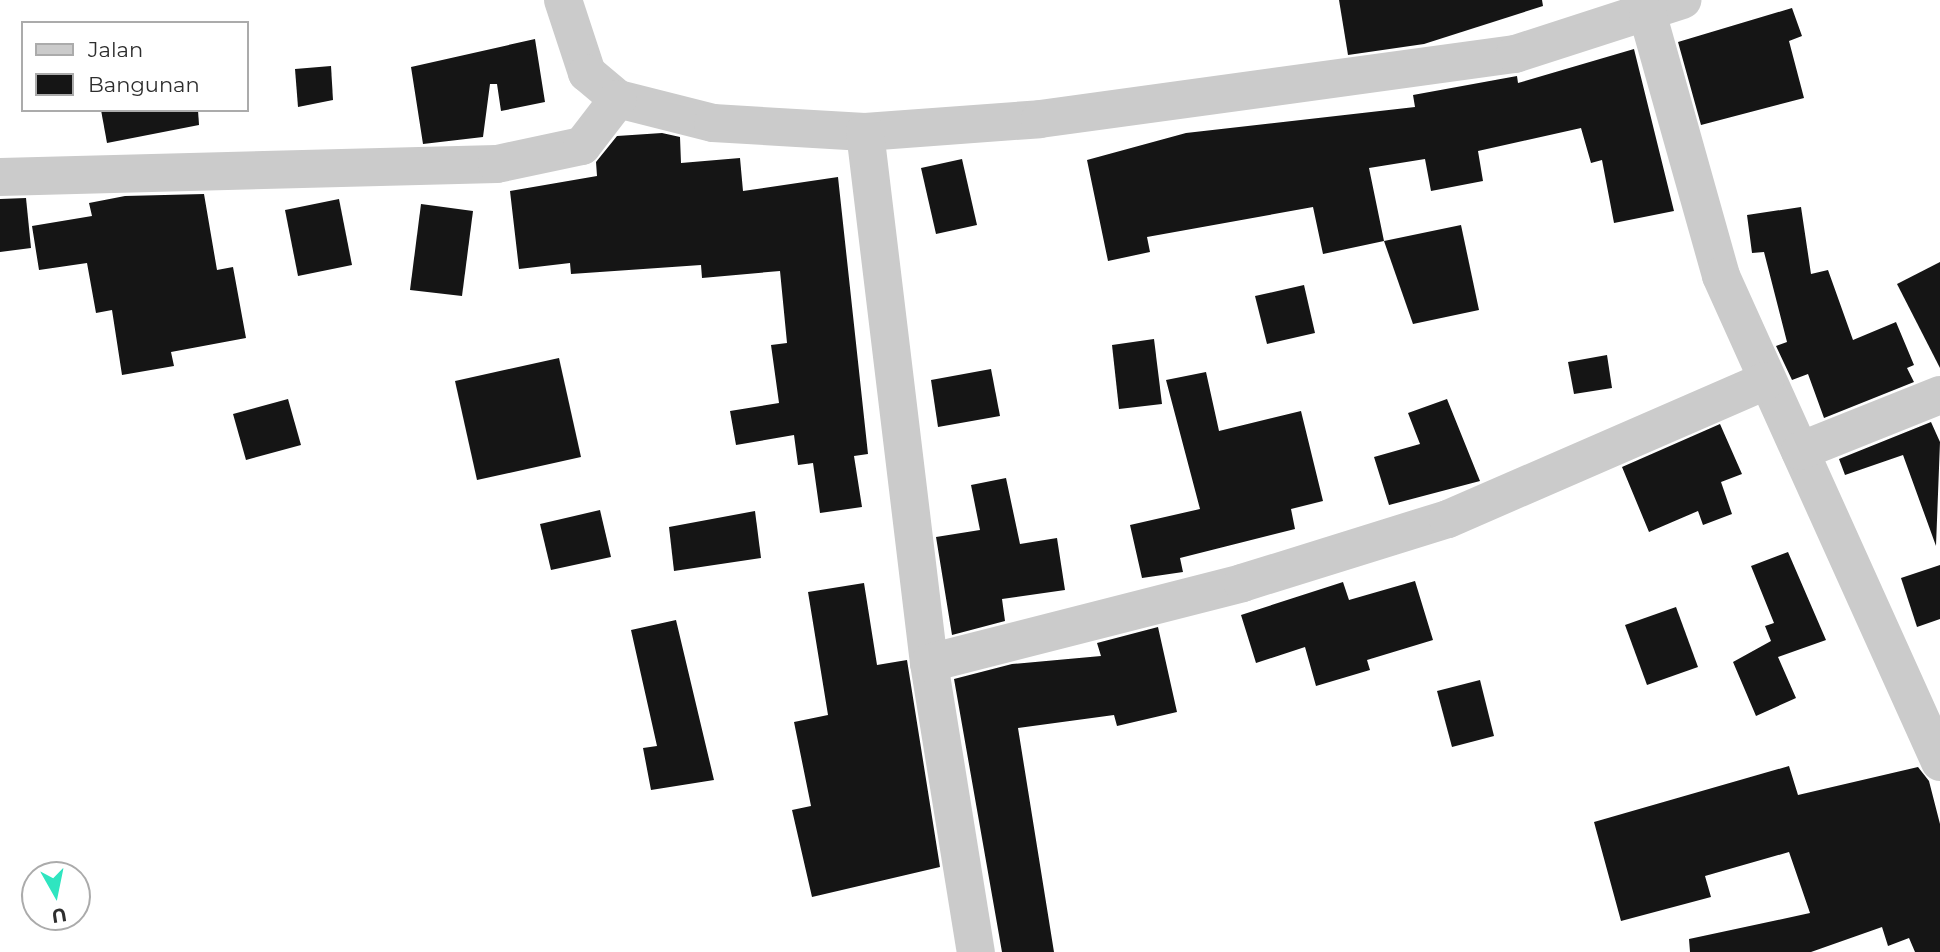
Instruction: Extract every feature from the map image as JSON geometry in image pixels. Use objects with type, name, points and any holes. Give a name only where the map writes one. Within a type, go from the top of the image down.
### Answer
[{"type":"street","points":[[563,0],[587,73],[618,99],[713,123],[865,132],[1040,119],[1515,54],[1648,16],[1682,0]]},
{"type":"street","points":[[1648,16],[1686,169],[1765,381],[1800,452],[1940,762]]},
{"type":"street","points":[[0,177],[497,164],[582,146],[618,99]]},
{"type":"street","points":[[865,132],[929,663],[976,952]]},
{"type":"street","points":[[929,663],[1242,583],[1448,519],[1765,381]]},
{"type":"street","points":[[1800,452],[1940,395]]},
{"type":"building","points":[[1339,0],[1542,0],[1543,6],[1424,44],[1348,55]]},
{"type":"building","points":[[1792,8],[1802,36],[1789,41],[1804,98],[1701,125],[1678,42]]},
{"type":"building","points":[[535,39],[545,102],[501,111],[497,84],[490,84],[483,137],[423,144],[411,67]]},
{"type":"building","points":[[1634,49],[1674,211],[1614,223],[1602,160],[1591,163],[1581,128],[1478,151],[1483,181],[1431,191],[1425,159],[1369,168],[1384,241],[1323,254],[1313,207],[1147,237],[1150,252],[1108,261],[1087,160],[1186,133],[1415,107],[1413,95],[1517,76],[1518,83]]},
{"type":"building","points":[[331,66],[333,100],[298,107],[295,69]]},
{"type":"building","points":[[101,112],[198,112],[199,125],[107,143]]},
{"type":"building","points":[[662,133],[680,137],[681,163],[740,158],[743,191],[838,177],[868,454],[854,456],[862,507],[820,513],[813,463],[798,465],[794,435],[736,445],[730,411],[779,403],[771,345],[787,343],[780,271],[702,278],[701,265],[571,274],[570,263],[519,269],[510,191],[597,176],[596,162],[617,136]]},
{"type":"building","points":[[962,159],[977,225],[936,234],[921,168]]},
{"type":"building","points":[[204,194],[217,270],[233,267],[246,338],[171,352],[174,366],[122,375],[112,310],[96,313],[87,263],[39,270],[32,226],[92,216],[89,203],[125,196]]},
{"type":"building","points":[[26,198],[31,248],[0,252],[0,199]]},
{"type":"building","points":[[339,199],[352,265],[298,276],[285,210]]},
{"type":"building","points":[[421,204],[473,211],[462,296],[410,290]]},
{"type":"building","points":[[1801,207],[1811,274],[1828,270],[1853,340],[1896,322],[1914,365],[1907,368],[1914,382],[1824,418],[1808,374],[1792,380],[1776,346],[1787,342],[1764,252],[1752,253],[1747,215]]},
{"type":"building","points":[[1461,225],[1479,310],[1413,324],[1384,241]]},
{"type":"building","points":[[1940,262],[1940,368],[1897,284]]},
{"type":"building","points":[[1304,285],[1315,333],[1267,344],[1255,296]]},
{"type":"building","points":[[1154,339],[1162,404],[1119,409],[1112,345]]},
{"type":"building","points":[[1607,355],[1612,388],[1574,394],[1568,362]]},
{"type":"building","points":[[559,358],[581,457],[477,480],[455,381]]},
{"type":"building","points":[[991,369],[1000,416],[938,427],[931,380]]},
{"type":"building","points":[[1206,372],[1219,431],[1301,411],[1323,501],[1291,509],[1295,529],[1180,558],[1183,572],[1142,578],[1130,525],[1200,509],[1166,380]]},
{"type":"building","points":[[288,399],[301,445],[246,460],[233,414]]},
{"type":"building","points":[[1447,399],[1480,481],[1389,505],[1374,457],[1420,444],[1408,413]]},
{"type":"building","points":[[1931,422],[1940,442],[1936,546],[1903,455],[1845,475],[1839,459]]},
{"type":"building","points":[[1720,424],[1742,474],[1721,482],[1732,514],[1703,525],[1698,511],[1649,532],[1622,467]]},
{"type":"building","points":[[1006,478],[1020,544],[1057,538],[1065,590],[1002,599],[1005,621],[952,635],[936,537],[980,530],[971,485]]},
{"type":"building","points":[[600,510],[611,557],[551,570],[540,524]]},
{"type":"building","points":[[755,511],[761,558],[674,571],[669,527]]},
{"type":"building","points":[[1788,552],[1826,640],[1778,657],[1796,698],[1756,716],[1733,662],[1771,641],[1765,626],[1774,623],[1751,566]]},
{"type":"building","points":[[1940,565],[1940,619],[1917,627],[1901,578]]},
{"type":"building","points":[[1415,581],[1433,640],[1367,660],[1370,670],[1316,686],[1305,647],[1256,663],[1241,615],[1343,582],[1349,600]]},
{"type":"building","points":[[864,583],[877,665],[907,660],[940,867],[812,897],[792,810],[811,806],[794,722],[828,715],[808,592]]},
{"type":"building","points":[[1676,607],[1698,667],[1647,685],[1625,625]]},
{"type":"building","points":[[676,620],[714,780],[651,790],[643,748],[657,746],[631,630]]},
{"type":"building","points":[[1158,627],[1177,712],[1117,726],[1114,715],[1018,728],[1054,952],[1002,952],[954,679],[1012,664],[1101,656],[1097,643]]},
{"type":"building","points":[[1480,680],[1494,736],[1452,747],[1437,691]]},
{"type":"building","points":[[1789,766],[1798,795],[1918,767],[1929,781],[1940,824],[1940,952],[1915,952],[1909,938],[1888,946],[1882,927],[1811,952],[1690,952],[1689,939],[1810,913],[1789,852],[1705,876],[1711,897],[1621,921],[1594,822]]}]
